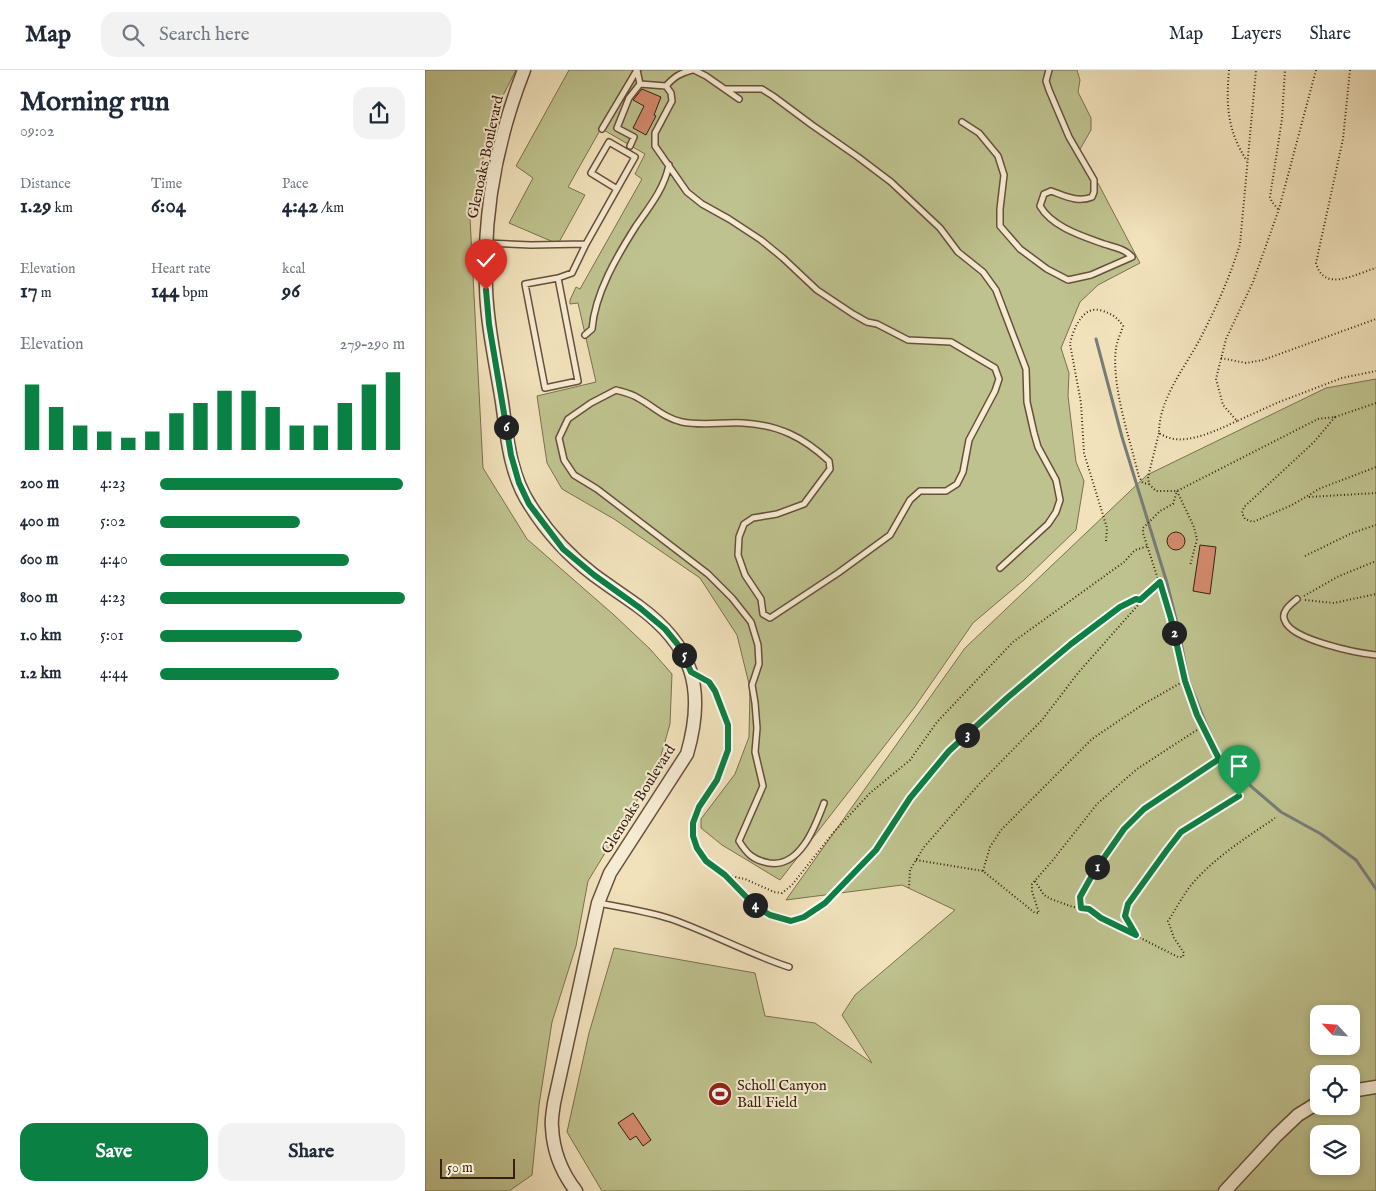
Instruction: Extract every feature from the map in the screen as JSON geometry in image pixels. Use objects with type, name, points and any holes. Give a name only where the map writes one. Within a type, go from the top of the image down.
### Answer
[{"type":"street","name":"Glenoaks Boulevard","points":[[524,70],[503,135],[491,195],[485,243],[489,324],[511,455],[519,483],[529,504],[563,549],[594,575],[640,608],[665,629],[679,646],[691,672],[696,709],[693,734],[687,754],[610,873],[598,903],[554,1103],[551,1127],[561,1167],[576,1191]]},
{"type":"street","points":[[1360,1090],[1376,1087]]},
{"type":"street","points":[[1225,1191],[1276,1136],[1298,1115],[1310,1108]]},
{"type":"lane","points":[[637,70],[641,84]]},
{"type":"lane","points":[[602,129],[637,70]]},
{"type":"lane","points":[[667,86],[680,73],[693,70],[706,76],[739,99]]},
{"type":"lane","points":[[962,122],[979,133],[998,156],[1004,175],[1000,226],[1020,249],[1047,269],[1068,280],[1091,275],[1133,257],[1127,252],[1058,225],[1039,206],[1044,194],[1051,191],[1084,200],[1092,197],[1094,192],[1094,180],[1069,137],[1046,82],[1049,70]]},
{"type":"lane","points":[[641,84],[667,86]]},
{"type":"lane","points":[[630,146],[634,137],[617,128],[629,98],[641,84]]},
{"type":"lane","points":[[667,86],[671,93],[672,101],[655,133],[655,146],[687,192],[761,240],[817,290],[853,314],[908,340],[951,342],[995,368],[999,379],[995,391],[969,440],[963,472],[957,484],[946,491],[920,491],[910,500],[890,535],[770,618],[763,614],[761,598],[745,575],[738,555],[739,537],[744,524],[753,518],[777,514],[804,504],[830,469],[829,461],[823,455],[795,435],[775,428],[743,423],[683,422],[666,416],[637,397],[616,390],[591,402],[568,419],[559,438],[564,460],[574,475],[597,489],[708,574],[732,598],[751,622],[758,645],[759,664],[752,685],[757,728],[755,752],[763,786],[739,841],[748,855],[763,862],[777,864],[788,862],[800,851],[817,822],[824,804]]},
{"type":"lane","points":[[725,89],[761,89],[859,157],[891,182],[940,228],[959,252],[983,272],[996,290],[1026,369],[1027,402],[1034,433],[1038,447],[1056,480],[1060,500],[1056,512],[1048,524],[1000,568]]},
{"type":"lane","points":[[558,278],[578,381],[545,388],[525,284],[558,278],[572,273],[586,244],[617,189],[635,157],[609,142],[591,173],[617,189]]},
{"type":"lane","points":[[585,335],[592,329],[593,316],[618,256],[656,199],[666,180],[669,165]]},
{"type":"lane","points":[[485,243],[531,245],[586,244]]},
{"type":"lane","points":[[1297,599],[1288,607],[1284,615],[1285,622],[1293,630],[1331,646],[1352,652],[1376,655]]},
{"type":"lane","points":[[598,903],[670,919],[762,958],[789,967]]},
{"type":"path","points":[[1229,70],[1227,100],[1230,122],[1237,146],[1247,161]]},
{"type":"path","points":[[1149,484],[1148,477],[1159,433],[1159,421],[1166,399],[1200,339],[1233,269],[1240,244],[1256,70]]},
{"type":"path","points":[[1279,209],[1270,197],[1282,119],[1285,70]]},
{"type":"path","points":[[1237,421],[1223,406],[1216,379],[1226,339],[1253,282],[1279,209],[1316,70]]},
{"type":"path","points":[[1350,70],[1343,139],[1316,263],[1318,272],[1325,278],[1335,280],[1376,268]]},
{"type":"path","points":[[1106,541],[1107,528],[1084,452],[1081,403],[1070,344],[1071,336],[1086,313],[1093,310],[1102,310],[1119,320],[1123,326],[1116,345],[1117,382],[1139,477],[1143,483],[1149,484],[1156,491],[1177,491],[1311,422],[1376,404]]},
{"type":"path","points":[[1221,358],[1246,362],[1263,360],[1376,319]]},
{"type":"path","points":[[1159,433],[1171,439],[1187,438],[1212,432],[1279,402],[1342,378],[1376,371]]},
{"type":"path","points":[[1335,416],[1315,442],[1244,507],[1242,513],[1245,519],[1253,522],[1307,497],[1321,488],[1376,467]]},
{"type":"path","points":[[1081,908],[1080,897],[1094,872],[1124,829],[1144,809],[1219,759],[1185,681],[1171,619],[1143,533],[1143,528],[1160,511],[1173,504],[1177,491]]},
{"type":"path","points":[[1177,491],[1197,539],[1190,566]]},
{"type":"path","points":[[1307,497],[1376,492]]},
{"type":"path","points":[[1305,556],[1352,533],[1376,525]]},
{"type":"path","points":[[725,875],[745,879],[774,892],[782,893],[792,885],[833,833],[870,793],[910,760],[937,722],[1013,642],[1125,562],[1135,550],[1147,546]]},
{"type":"path","points":[[1297,599],[1337,577],[1376,561]]},
{"type":"path","points":[[909,888],[911,870],[924,847],[981,782],[1042,720],[1078,673],[1138,605],[1140,600],[1160,582]]},
{"type":"path","points":[[1297,599],[1334,602],[1376,594]]},
{"type":"path","points":[[691,672],[709,682],[715,691],[728,725],[728,750],[717,780],[699,807],[693,823],[693,836],[697,848],[706,861],[725,875],[755,906],[770,915],[791,921],[804,917],[825,903],[876,850],[910,798],[949,751],[1007,698],[1071,644],[1120,607],[1136,599],[1140,600]]},
{"type":"path","points":[[983,871],[989,847],[1001,830],[1092,739],[1142,705],[1185,681]]},
{"type":"path","points":[[916,860],[983,871],[1035,913],[1039,913],[1032,891],[1032,884],[1097,804],[1137,769],[1203,726]]},
{"type":"path","points":[[1136,935],[1125,916],[1128,904],[1167,850],[1181,832],[1239,796]]},
{"type":"path","points":[[1035,881],[1043,895],[1073,907],[1089,909],[1101,918],[1178,957],[1183,957],[1184,953],[1168,921],[1187,892],[1208,868],[1231,848],[1275,818]]},
{"type":"green space","points":[[425,70],[516,70],[492,117],[470,218],[483,468],[527,539],[614,615],[650,649],[672,674],[670,724],[658,766],[588,881],[576,946],[552,1022],[539,1105],[532,1175],[509,1191],[425,1191]]},
{"type":"green space","points":[[569,70],[634,70],[568,187],[585,195],[558,244],[509,223],[533,178],[516,166]]},
{"type":"green space","points":[[642,70],[1077,70],[1080,80],[1078,92],[1091,118],[1091,130],[1079,151],[1140,263],[1098,285],[1080,302],[1061,348],[1069,373],[1068,396],[1076,462],[1084,481],[1076,530],[1025,579],[973,623],[914,708],[780,880],[722,845],[701,828],[701,819],[735,774],[749,737],[750,688],[737,635],[700,578],[614,519],[562,489],[547,463],[537,396],[596,382],[578,303],[570,304],[570,300],[576,287],[580,289],[642,179],[635,174],[645,154],[602,129]]},
{"type":"green space","points":[[1376,379],[1376,1191],[602,1191],[567,1132],[589,1033],[614,948],[755,973],[765,1016],[815,1023],[872,1063],[842,1015],[855,995],[955,910],[902,885],[786,900],[965,648],[1147,475],[1326,388]]},
{"type":"building","points":[[642,89],[661,97],[654,115],[656,116],[646,135],[633,128],[644,106],[633,100]]},
{"type":"building","points":[[1172,532],[1180,532],[1185,537],[1183,548],[1172,550],[1167,545],[1167,537]]},
{"type":"building","points":[[1200,545],[1216,547],[1210,594],[1193,591]]},
{"type":"building","points":[[633,1113],[651,1140],[643,1146],[636,1136],[630,1140],[618,1123]]},
{"type":"waterway","points":[[1096,339],[1122,437],[1167,583],[1188,679],[1222,758],[1281,812],[1321,834],[1356,860],[1376,889]]},
{"type":"place","name":"Scholl Canyon Ball Field","points":[[720,1094]]},
{"type":"route","points":[[486,290],[489,324],[511,455],[519,483],[529,504],[563,549],[665,629],[679,646],[691,672],[709,682],[715,691],[728,725],[728,750],[717,780],[699,807],[693,823],[693,836],[697,848],[706,861],[725,875],[755,906],[770,915],[791,921],[804,917],[825,903],[876,850],[910,798],[949,751],[1007,698],[1071,644],[1120,607],[1136,599],[1140,600],[1160,582],[1171,619],[1185,681],[1197,715],[1219,759],[1144,809],[1124,829],[1094,872],[1080,897],[1081,908],[1089,909],[1101,918],[1136,935],[1125,916],[1128,904],[1167,850],[1181,832],[1239,796]]}]
